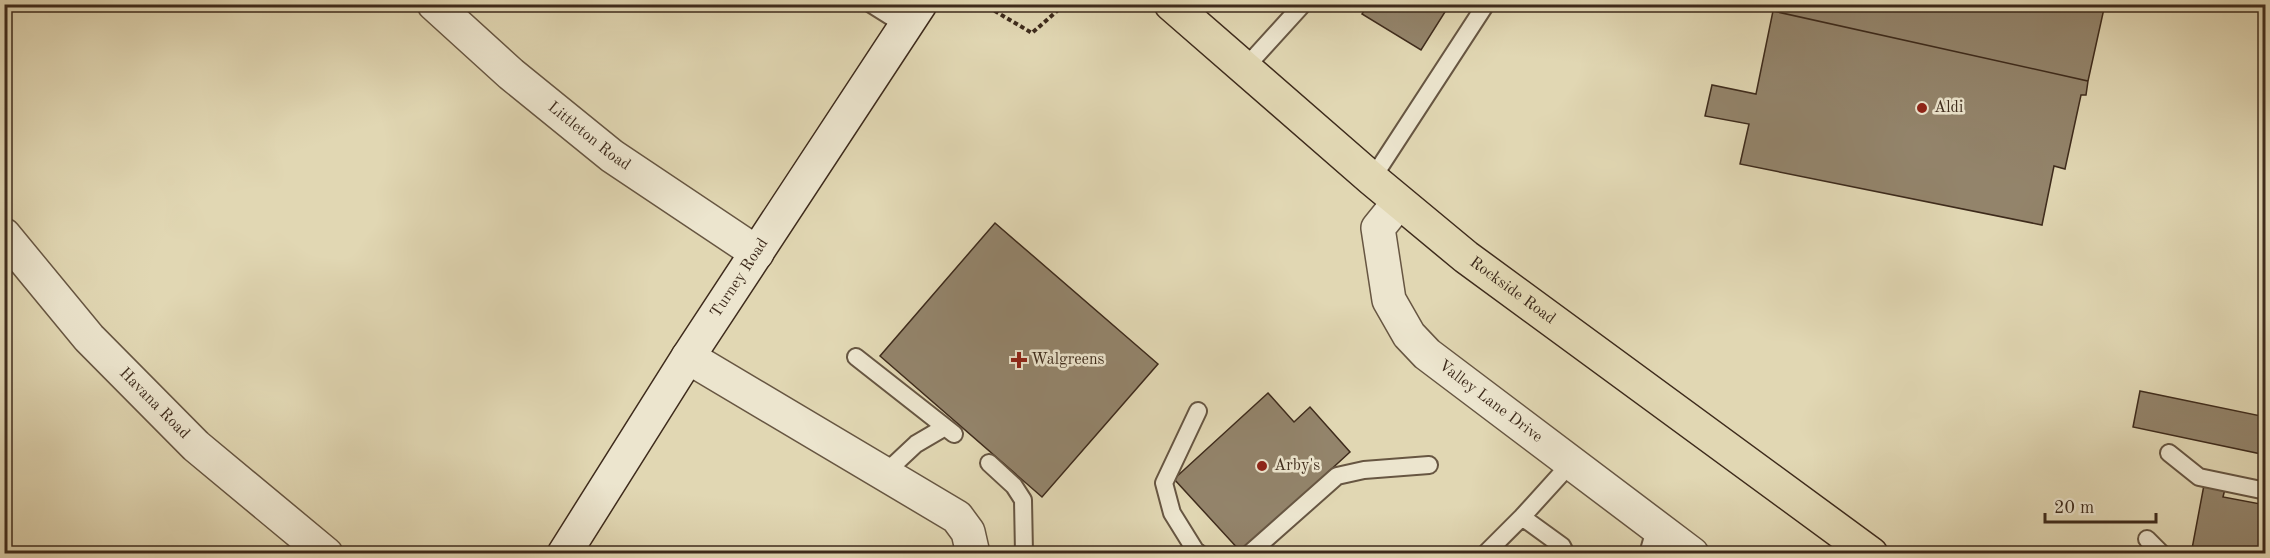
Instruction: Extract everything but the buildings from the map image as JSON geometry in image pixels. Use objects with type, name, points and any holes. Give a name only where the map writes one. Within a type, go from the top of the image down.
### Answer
[{"type":"main road","name":"Rockside Road","points":[[1171,4],[1372,179],[1466,257],[1871,554]]},
{"type":"street","name":"Littleton Road","points":[[434,4],[511,74],[612,156],[757,253]]},
{"type":"street","name":"Turney Road","points":[[564,554],[688,357],[913,15]]},
{"type":"street","name":"Valley Lane Drive","points":[[1399,202],[1378,228],[1389,300],[1409,335],[1426,354],[1571,463],[1652,540],[1692,554]]},
{"type":"street","name":"Havana Road","points":[[4,234],[89,338],[196,446],[326,554]]},
{"type":"street","points":[[688,357],[957,517],[968,532],[974,554]]},
{"type":"lane","points":[[872,4],[913,15]]},
{"type":"lane","points":[[1244,69],[1303,4]]},
{"type":"lane","points":[[1372,179],[1486,4]]},
{"type":"lane","points":[[856,357],[949,430],[916,444],[884,474]]},
{"type":"lane","points":[[1198,411],[1164,483],[1172,513],[1195,550],[1200,554]]},
{"type":"lane","points":[[2169,453],[2199,477],[2265,491]]},
{"type":"lane","points":[[989,463],[1014,486],[1023,500],[1024,553]]},
{"type":"lane","points":[[1485,554],[1571,463]]},
{"type":"lane","points":[[1249,554],[1337,476],[1364,470],[1429,465]]},
{"type":"lane","points":[[1522,517],[1562,546],[1566,554]]},
{"type":"lane","points":[[2147,539],[2162,554]]},
{"type":"path","points":[[988,7],[1032,33],[1065,4]]},
{"type":"place","name":"Aldi","points":[[1922,108]]},
{"type":"place","name":"Walgreens","points":[[1019,360]]},
{"type":"place","name":"Arby's","points":[[1262,466]]}]
